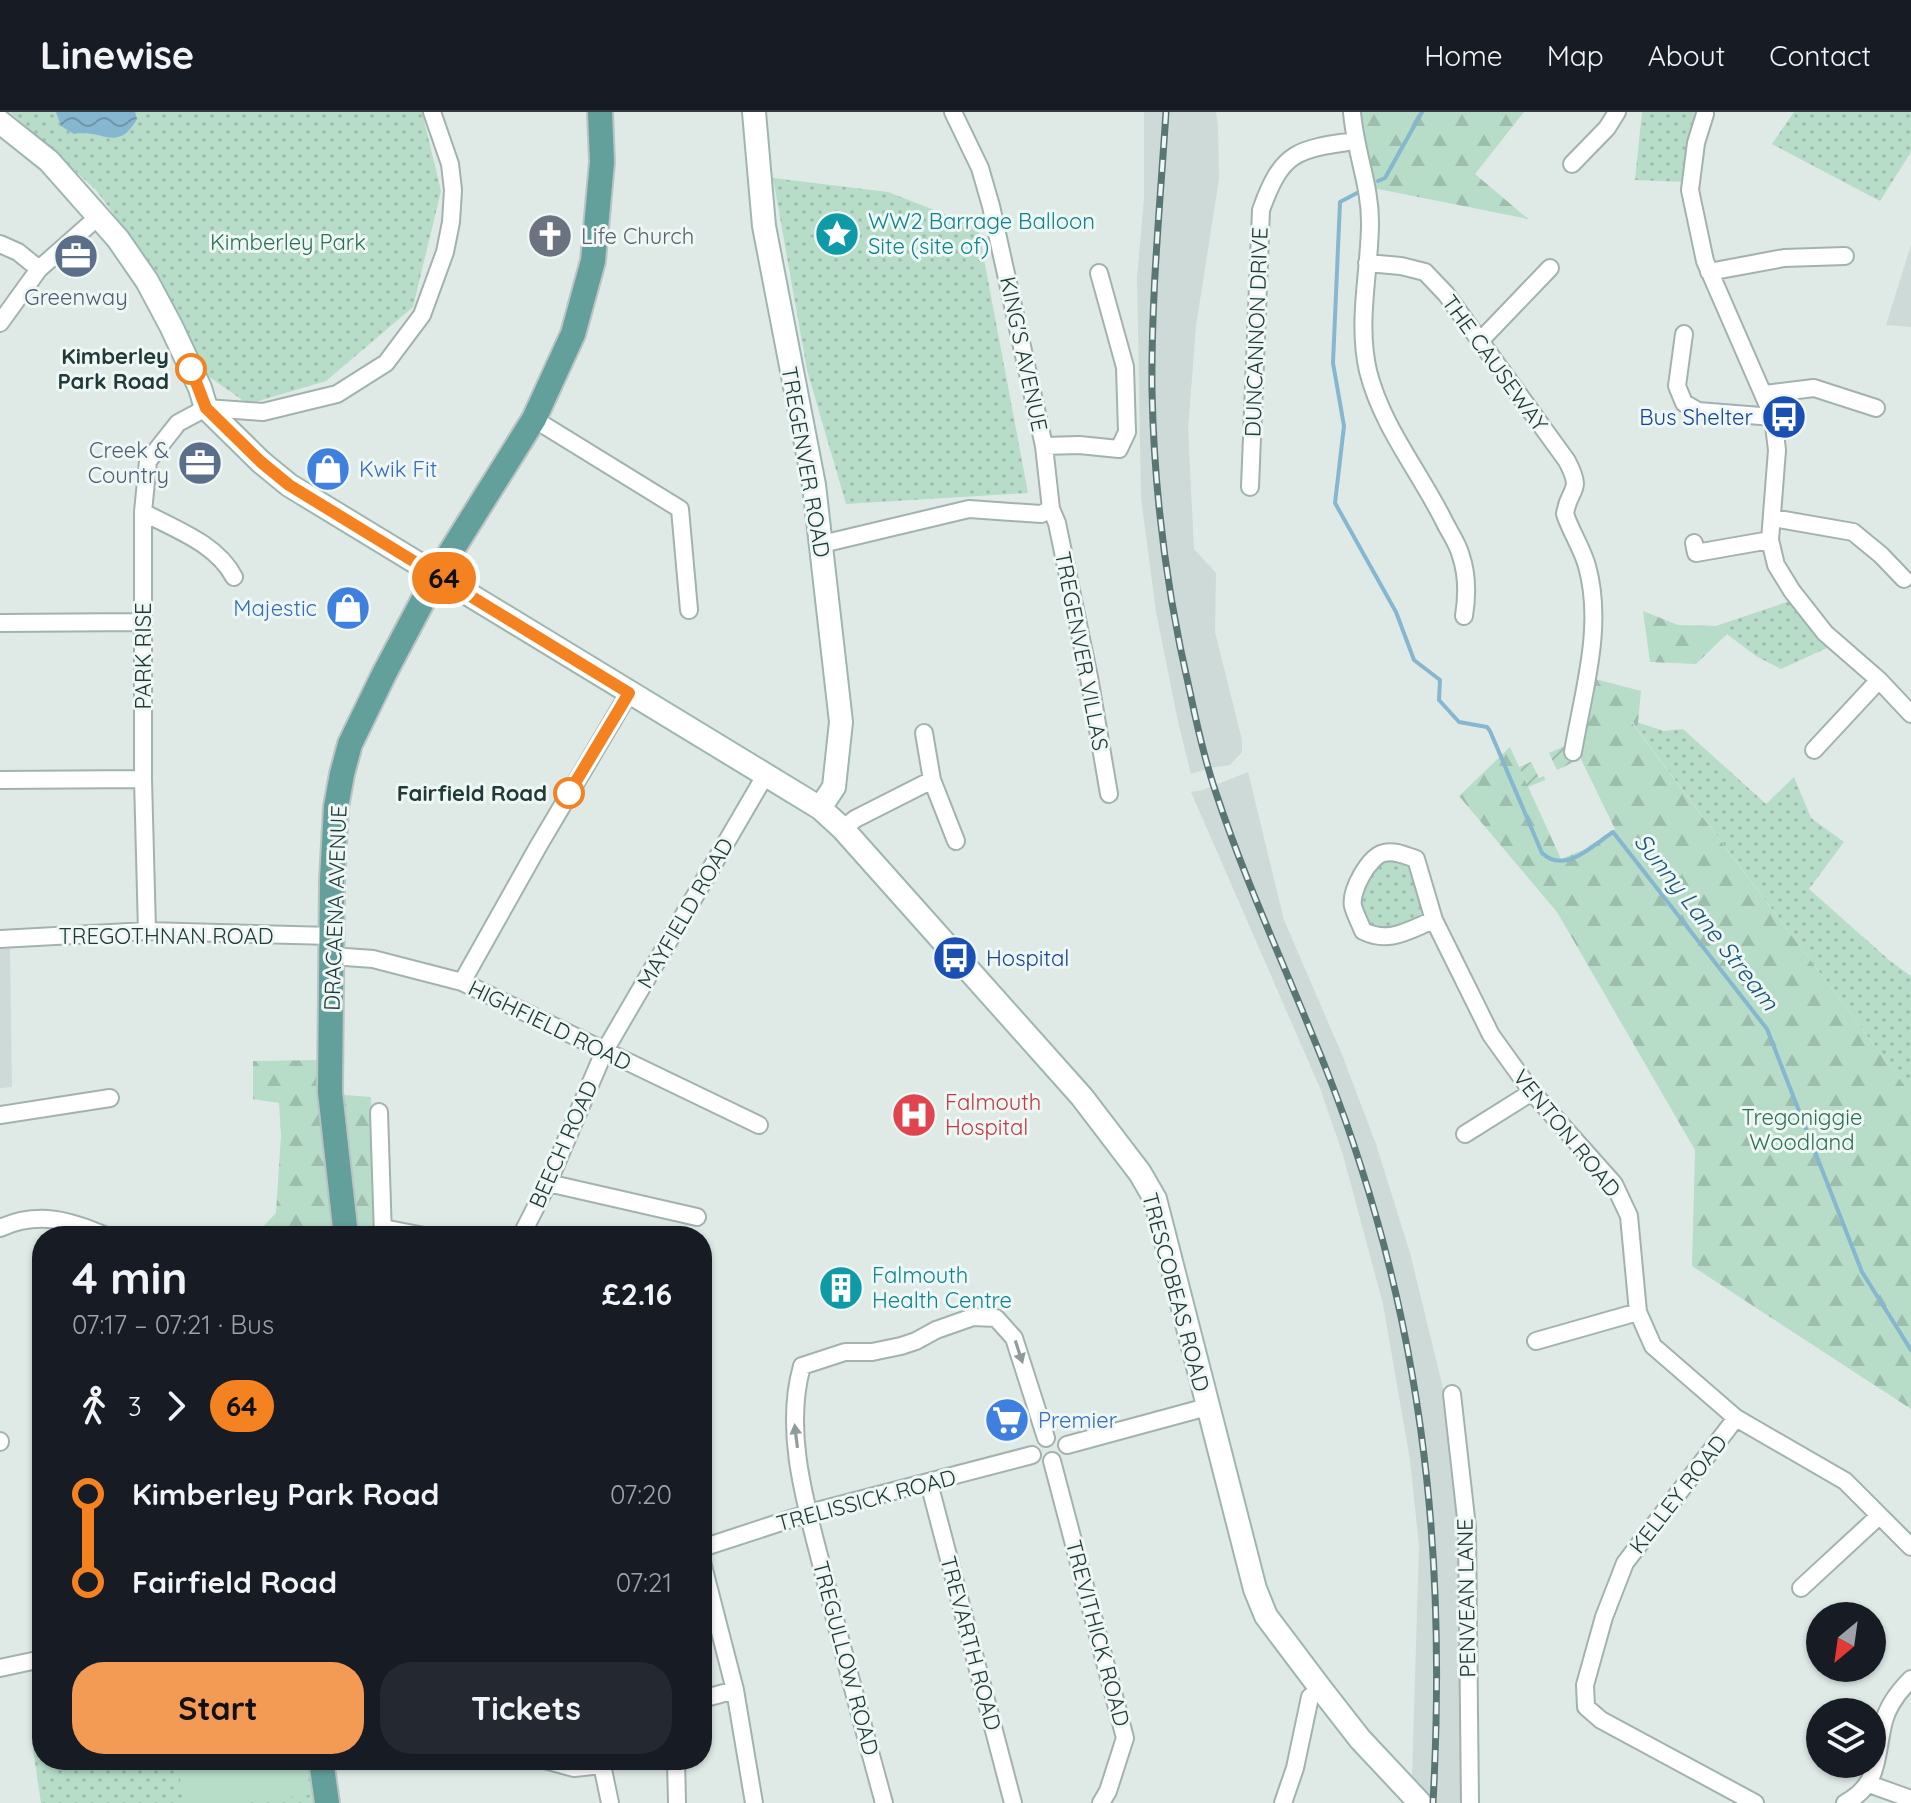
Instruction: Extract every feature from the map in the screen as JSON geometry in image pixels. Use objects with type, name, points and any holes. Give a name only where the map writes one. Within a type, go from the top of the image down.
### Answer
[{"type":"main road","name":"DRACAENA AVENUE","points":[[345,1226],[330,1092],[336,807],[350,744],[437,574],[534,419],[573,334],[593,261],[602,162],[600,112]]},
{"type":"main road","points":[[322,1770],[327,1803]]},
{"type":"street","points":[[206,408],[263,412],[337,394],[386,363],[422,315],[445,252],[451,222],[453,190],[450,164],[432,112]]},
{"type":"street","name":"TREGENVER ROAD","points":[[754,112],[764,226],[814,485],[841,722],[834,787],[820,808]]},
{"type":"street","name":"KING'S AVENUE","points":[[953,112],[980,168],[991,206],[1044,446],[1051,509]]},
{"type":"street","points":[[1352,112],[1355,141],[1368,187],[1371,224],[1362,326],[1368,371],[1386,421],[1435,503],[1461,555],[1466,600],[1464,616]]},
{"type":"street","points":[[1572,164],[1607,128],[1617,112]]},
{"type":"street","points":[[1705,114],[1696,143],[1690,190],[1709,272],[1773,417],[1777,450],[1770,540],[1776,565],[1825,633],[1879,680],[1911,714]]},
{"type":"street","points":[[0,122],[49,161],[99,216],[147,281],[200,388],[206,408],[289,485],[766,774],[820,808],[843,829],[855,819],[932,780]]},
{"type":"street","name":"DUNCANNON DRIVE","points":[[1250,487],[1261,210],[1270,184],[1289,158],[1307,148],[1355,141]]},
{"type":"street","points":[[0,323],[39,269],[99,216]]},
{"type":"street","points":[[0,244],[18,252],[39,269]]},
{"type":"street","points":[[1709,272],[1784,258],[1845,256]]},
{"type":"street","name":"THE CAUSEWAY","points":[[1367,263],[1425,272],[1446,294],[1567,461],[1576,479],[1575,492],[1566,507],[1568,524],[1587,568],[1592,605],[1591,657],[1573,752]]},
{"type":"street","points":[[1480,341],[1550,268]]},
{"type":"street","points":[[1044,446],[1119,449],[1127,432],[1125,367],[1099,273]]},
{"type":"street","points":[[1684,334],[1677,386],[1684,403],[1698,411],[1773,417]]},
{"type":"street","points":[[1765,394],[1814,388],[1876,408]]},
{"type":"street","name":"PARK RISE","points":[[147,931],[143,779],[143,512],[148,461],[178,423],[206,408]]},
{"type":"street","points":[[534,419],[680,509],[689,610]]},
{"type":"street","points":[[822,544],[969,509],[1041,514],[1051,509]]},
{"type":"street","name":"TREGENVER VILLAS","points":[[1051,509],[1057,523],[1089,677],[1109,794]]},
{"type":"street","points":[[143,512],[210,547],[234,577]]},
{"type":"street","points":[[1773,518],[1853,532],[1904,579]]},
{"type":"street","points":[[1694,543],[1696,553],[1770,540]]},
{"type":"street","points":[[0,623],[143,622]]},
{"type":"street","points":[[1814,750],[1879,680]]},
{"type":"street","points":[[462,982],[629,693]]},
{"type":"street","points":[[924,733],[932,780],[956,841]]},
{"type":"street","name":"MAYFIELD ROAD","points":[[604,1052],[766,774]]},
{"type":"street","points":[[0,780],[143,779]]},
{"type":"street","name":"TRESCOBEAS ROAD","points":[[843,829],[1082,1097],[1140,1173],[1155,1199],[1255,1589],[1266,1616],[1360,1739],[1416,1799]]},
{"type":"street","name":"VENTON ROAD","points":[[1434,920],[1389,938],[1363,931],[1352,904],[1354,892],[1371,862],[1380,853],[1393,852],[1416,859],[1434,920],[1491,1035],[1532,1092],[1614,1184],[1629,1216],[1638,1312],[1653,1346],[1736,1418],[1845,1481],[1911,1547]]},
{"type":"street","name":"TREGOTHNAN ROAD","points":[[0,939],[147,931],[332,946]]},
{"type":"street","name":"HIGHFIELD ROAD","points":[[332,946],[462,982],[759,1125]]},
{"type":"street","name":"BEECH ROAD","points":[[526,1226],[548,1183],[604,1052]]},
{"type":"street","points":[[1465,1134],[1532,1092]]},
{"type":"street","points":[[0,1115],[110,1098]]},
{"type":"street","points":[[379,1112],[383,1226]]},
{"type":"street","points":[[548,1183],[697,1217]]},
{"type":"street","points":[[0,1228],[15,1221],[52,1218],[84,1226]]},
{"type":"street","points":[[1536,1341],[1638,1312]]},
{"type":"street","name":"TREGULLOW ROAD","points":[[884,1803],[809,1513],[794,1418],[795,1392],[802,1366],[845,1352],[872,1352],[901,1346],[973,1317],[996,1318],[1014,1338],[1046,1438]]},
{"type":"street","name":"PENVEAN LANE","points":[[1452,1394],[1467,1527],[1470,1803]]},
{"type":"street","points":[[1067,1445],[1207,1407]]},
{"type":"street","name":"KELLEY ROAD","points":[[1736,1418],[1625,1563],[1604,1617],[1585,1685],[1586,1707],[1601,1720],[1755,1803]]},
{"type":"street","points":[[1058,1436],[1065,1439],[1068,1451],[1063,1457],[1052,1461],[1041,1463],[1033,1459],[1030,1449],[1035,1442],[1046,1438],[1058,1436]]},
{"type":"street","name":"TRELISSICK ROAD","points":[[712,1545],[809,1513],[1032,1455]]},
{"type":"street","name":"TREVITHICK ROAD","points":[[1052,1461],[1125,1738],[1108,1791],[1101,1803]]},
{"type":"street","name":"TREVARTH ROAD","points":[[929,1483],[1013,1803]]},
{"type":"street","points":[[1801,1588],[1879,1516]]},
{"type":"street","points":[[712,1601],[735,1690],[754,1803]]},
{"type":"street","points":[[0,1668],[32,1661]]},
{"type":"street","points":[[1845,1803],[1869,1784],[1878,1758],[1885,1719],[1901,1689],[1911,1679]]},
{"type":"street","points":[[1283,1803],[1295,1768],[1310,1697],[1321,1689]]},
{"type":"street","points":[[712,1696],[735,1690]]},
{"type":"street","points":[[603,1770],[610,1803]]},
{"type":"street","points":[[676,1770],[677,1803]]},
{"type":"street","points":[[1869,1784],[1911,1799]]},
{"type":"shaded area","points":[[1144,112],[1216,112],[1218,126],[1219,179],[1196,326],[1188,429],[1194,549],[1216,573],[1215,632],[1242,740],[1242,752],[1230,765],[1191,774],[1156,612],[1141,498],[1137,277],[1144,199]]},
{"type":"shaded area","points":[[1911,245],[1911,327],[1886,325]]},
{"type":"shaded area","points":[[1248,772],[1284,920],[1343,1057],[1376,1144],[1410,1253],[1442,1384],[1455,1463],[1465,1575],[1467,1803],[1408,1803],[1412,1778],[1419,1546],[1410,1460],[1383,1304],[1343,1155],[1320,1088],[1191,792]]},
{"type":"shaded area","points":[[0,949],[10,949],[12,1087],[0,1088]]},
{"type":"green space","name":"Kimberley Park","points":[[10,112],[422,112],[441,191],[413,307],[326,381],[248,404],[208,376],[158,274],[96,190]]},
{"type":"green space","points":[[1352,112],[1524,112],[1475,174],[1528,219],[1368,187]]},
{"type":"green space","points":[[1642,112],[1694,112],[1699,115],[1684,182],[1635,180]]},
{"type":"green space","points":[[1794,112],[1911,112],[1911,152],[1880,201],[1772,144]]},
{"type":"green space","points":[[773,178],[888,192],[978,227],[1028,493],[846,504],[807,370]]},
{"type":"green space","points":[[1793,600],[1829,647],[1781,669],[1756,656],[1716,626]]},
{"type":"green space","points":[[1643,611],[1678,625],[1716,626],[1727,634],[1696,664],[1650,662]]},
{"type":"green space","name":"Tregoniggie Woodland","points":[[1588,677],[1641,691],[1638,723],[1631,722],[1911,1090],[1911,1409],[1692,1266],[1695,1150],[1557,912],[1459,796],[1510,747],[1561,859],[1585,849],[1615,829],[1577,751]]},
{"type":"green space","points":[[1630,720],[1664,731],[1683,729],[1766,804],[1794,777],[1811,818],[1844,842],[1809,889],[1911,976],[1911,1090],[1908,1090]]},
{"type":"green space","points":[[1569,744],[1576,761],[1557,770],[1549,753]]},
{"type":"green space","points":[[1531,762],[1539,778],[1544,776],[1545,780],[1528,787],[1519,767]]},
{"type":"green space","points":[[1385,857],[1412,862],[1426,915],[1387,932],[1367,926],[1361,904],[1366,882]]},
{"type":"green space","points":[[325,1060],[333,1226],[264,1226],[276,1213],[281,1136],[279,1103],[253,1099],[253,1061]]},
{"type":"green space","points":[[344,1095],[371,1097],[375,1226],[353,1226]]},
{"type":"green space","points":[[36,1770],[324,1770],[329,1803],[41,1803]]},
{"type":"green space","points":[[179,1770],[307,1770],[310,1795],[236,1803],[183,1803]]},
{"type":"water","points":[[56,112],[135,112],[137,119],[130,129],[116,138],[74,134],[61,126]]},
{"type":"waterway","name":"Sunny Lane Stream","points":[[1378,181],[1385,178],[1422,112]]},
{"type":"waterway","name":"Sunny Lane Stream","points":[[1357,193],[1340,202],[1333,363],[1344,426],[1335,503],[1396,612],[1414,660],[1440,680],[1439,700],[1459,722],[1487,727],[1490,731],[1542,853],[1551,859],[1569,859],[1579,856],[1613,832],[1767,1029],[1862,1272],[1911,1350]]},
{"type":"railway","points":[[1166,112],[1154,286],[1152,390],[1159,504],[1168,580],[1198,730],[1212,781],[1251,887],[1345,1119],[1384,1246],[1403,1324],[1417,1403],[1433,1561],[1436,1640],[1433,1803]]},
{"type":"bus line","name":"64","points":[[191,369],[206,408],[289,485],[629,693],[569,793]]},
{"type":"place","name":"WW2 Barrage Balloon Site (site of)","points":[[837,234]]},
{"type":"place","name":"Life Church","points":[[550,236]]},
{"type":"place","name":"Greenway","points":[[76,256]]},
{"type":"place","name":"Kimberley Park Road","points":[[191,369]]},
{"type":"place","name":"Bus Shelter","points":[[1784,417]]},
{"type":"place","name":"Creek & Country","points":[[200,463]]},
{"type":"place","name":"Kwik Fit","points":[[328,469]]},
{"type":"place","name":"Majestic","points":[[348,608]]},
{"type":"place","name":"Fairfield Road","points":[[569,793]]},
{"type":"place","name":"Hospital","points":[[955,958]]},
{"type":"place","name":"Falmouth Hospital","points":[[914,1115]]},
{"type":"place","name":"Falmouth Health Centre","points":[[841,1288]]},
{"type":"place","name":"Premier","points":[[1007,1420]]}]
